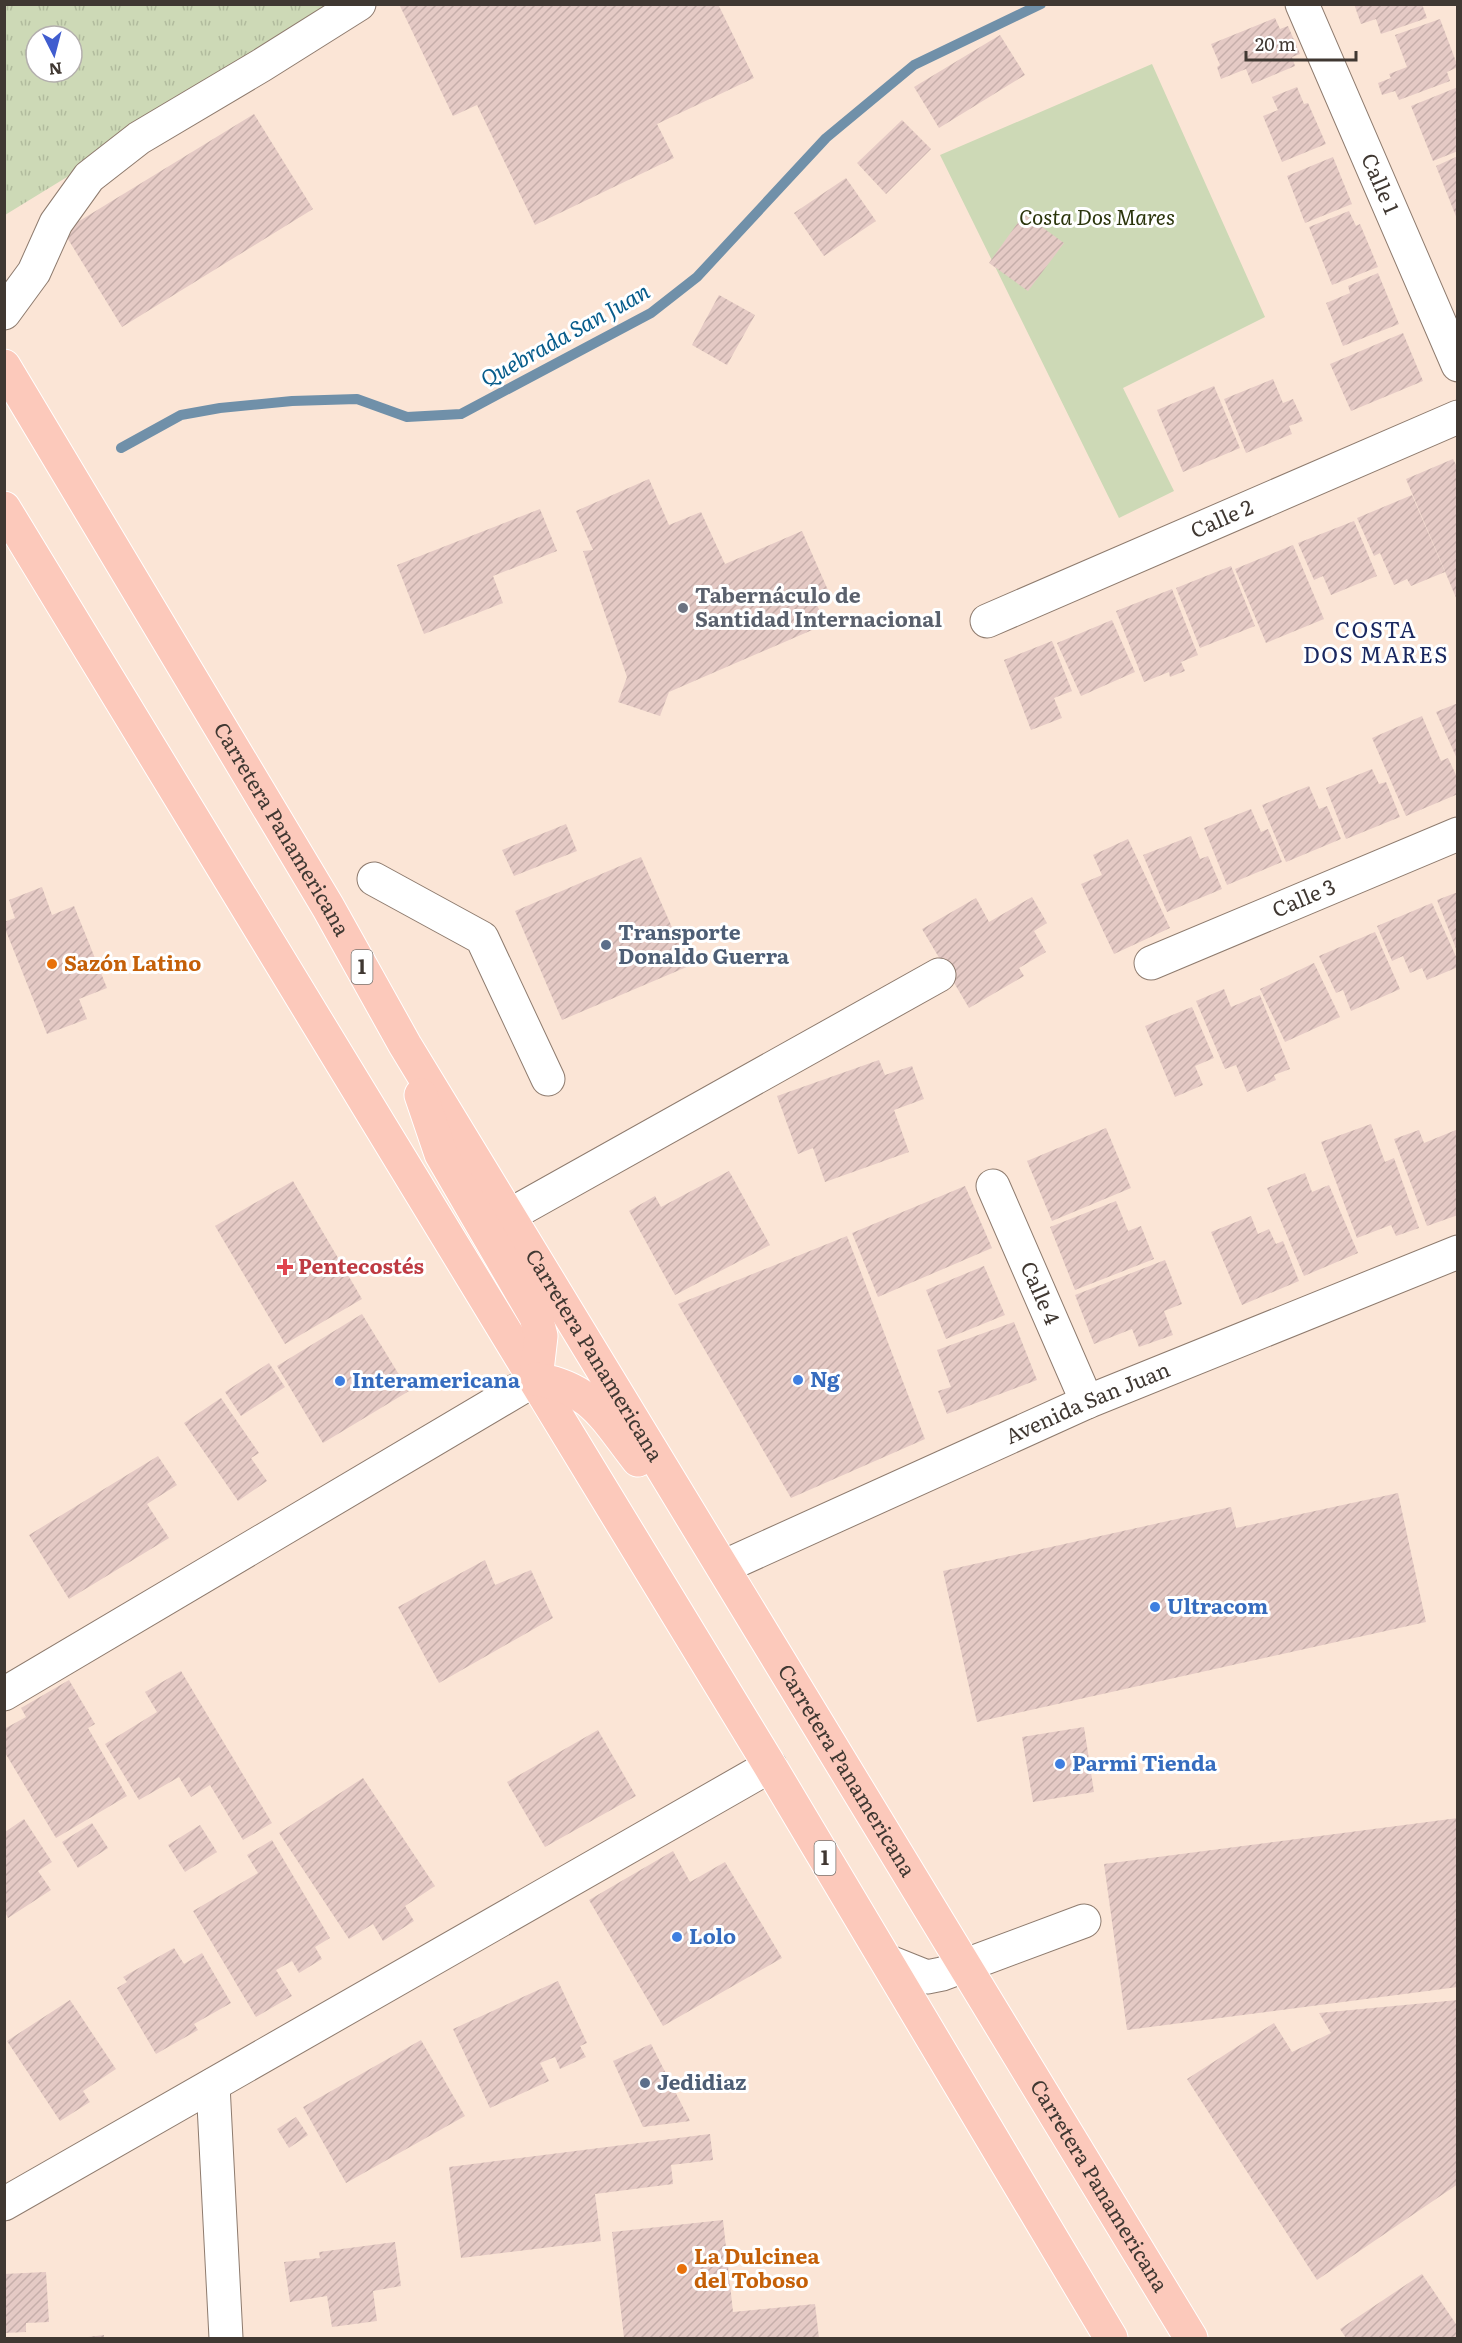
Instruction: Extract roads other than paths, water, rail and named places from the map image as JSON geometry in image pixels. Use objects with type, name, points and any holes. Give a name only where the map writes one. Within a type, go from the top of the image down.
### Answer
[{"type":"highway","name":"Carretera Panamericana","points":[[4,366],[328,907],[405,1045],[1191,2338]]},
{"type":"highway","name":"1","points":[[4,508],[374,1117],[536,1378],[1112,2338]]},
{"type":"highway","points":[[405,1045],[441,1154],[536,1317],[541,1336],[536,1378],[572,1388],[591,1401],[653,1479],[696,1523]]},
{"type":"street","points":[[4,314],[34,272],[56,223],[89,177],[139,138],[359,4]]},
{"type":"street","name":"Calle 1","points":[[1302,4],[1458,365]]},
{"type":"street","name":"Calle 2","points":[[987,621],[1458,417]]},
{"type":"street","name":"Calle 3","points":[[1151,963],[1458,834]]},
{"type":"street","points":[[374,879],[482,938],[548,1079]]},
{"type":"street","points":[[510,1215],[939,975]]},
{"type":"street","name":"Calle 4","points":[[993,1186],[1087,1402]]},
{"type":"street","name":"Avenida San Juan","points":[[723,1567],[1087,1402],[1458,1252]]},
{"type":"street","points":[[4,1694],[536,1378]]},
{"type":"street","points":[[4,2204],[770,1766]]},
{"type":"street","points":[[887,1961],[927,1977],[965,1966],[1084,1921]]},
{"type":"street","points":[[213,2085],[226,2338]]},
{"type":"waterway","name":"Quebrada San Juan","points":[[121,448],[181,415],[220,408],[292,401],[357,399],[407,417],[461,414],[651,313],[697,277],[826,138],[914,65],[1041,4]]},
{"type":"place","name":"Tabernáculo de Santidad Internacional","points":[[683,608]]},
{"type":"place","name":"Transporte Donaldo Guerra","points":[[606,945]]},
{"type":"place","name":"Sazón Latino","points":[[52,964]]},
{"type":"place","name":"Pentecostés","points":[[285,1267]]},
{"type":"place","name":"Ng","points":[[798,1380]]},
{"type":"place","name":"Interamericana","points":[[340,1381]]},
{"type":"place","name":"Ultracom","points":[[1155,1607]]},
{"type":"place","name":"Parmi Tienda","points":[[1060,1764]]},
{"type":"place","name":"Lolo","points":[[677,1937]]},
{"type":"place","name":"Jedidiaz","points":[[645,2083]]},
{"type":"place","name":"La Dulcinea del Toboso","points":[[682,2269]]},
{"type":"district","name":"COSTA DOS MARES","points":[[1376,642]]},
{"type":"park label","name":"Costa Dos Mares","points":[[1097,218]]}]
